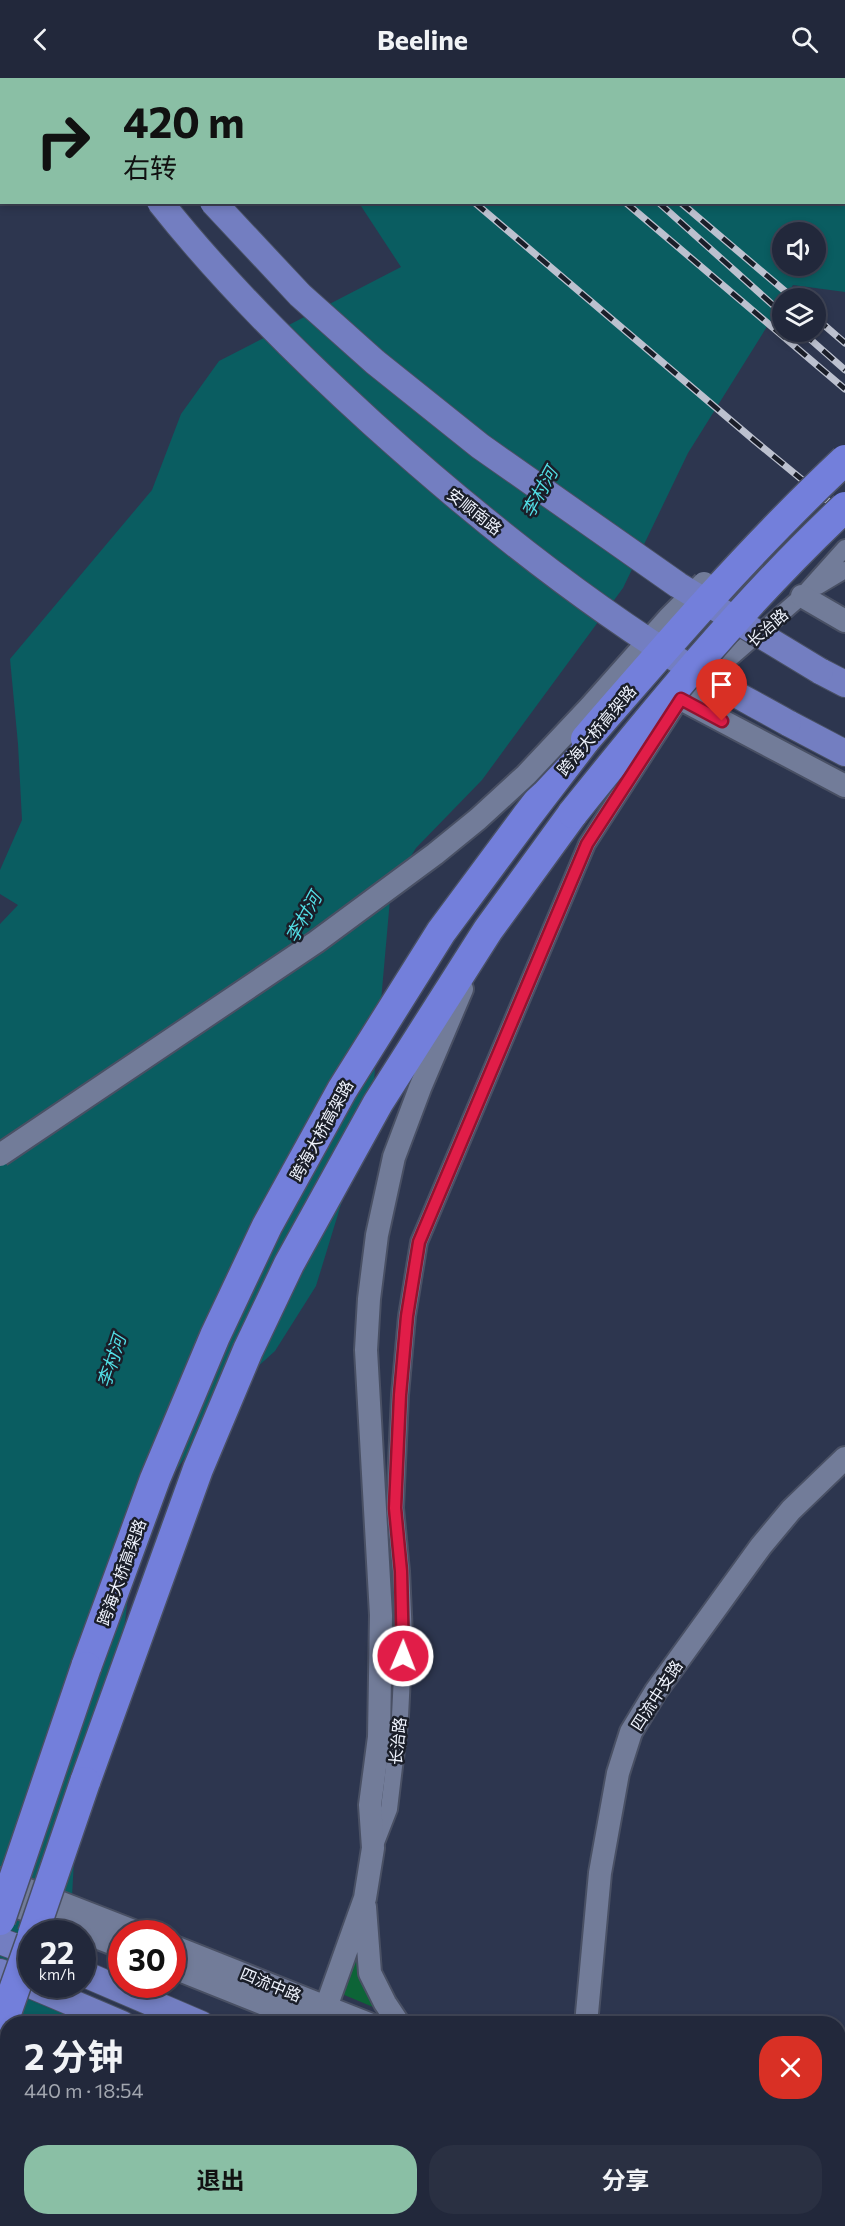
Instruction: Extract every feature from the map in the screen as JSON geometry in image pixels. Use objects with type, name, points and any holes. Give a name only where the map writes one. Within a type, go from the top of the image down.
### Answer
[{"type":"highway","name":"跨海大桥高架路","points":[[0,1920],[86,1667],[154,1479],[215,1336],[267,1226],[342,1090],[441,932],[573,756],[716,590],[805,496],[845,460]]},
{"type":"highway","name":"跨海大桥高架路","points":[[38,1920],[198,1469],[248,1350],[289,1264],[378,1103],[488,930],[573,813],[642,727],[763,590],[845,507]]},
{"type":"highway","points":[[5,2016],[18,1979]]},
{"type":"main road","name":"安顺南路","points":[[162,204],[195,247],[270,328],[438,482],[550,570],[638,633],[698,672],[845,753]]},
{"type":"main road","points":[[215,204],[300,295],[375,362],[480,446],[678,585],[845,684]]},
{"type":"main road","points":[[0,1155],[316,942],[435,854],[478,819],[534,766],[669,618],[756,530],[805,496]]},
{"type":"main road","points":[[802,596],[845,621]]},
{"type":"main road","points":[[681,699],[845,786]]},
{"type":"main road","points":[[321,2016],[365,1898],[373,1848],[370,1805],[379,1737],[382,1666],[379,1551],[372,1475],[366,1350],[369,1299],[377,1235],[398,1147],[420,1088],[488,930]]},
{"type":"main road","name":"四流中支路","points":[[587,2016],[600,1873],[618,1773],[631,1732],[656,1691],[761,1546],[791,1510],[845,1458]]},
{"type":"main road","points":[[0,1879],[108,1921]]},
{"type":"main road","points":[[365,1898],[370,1973],[394,2016]]},
{"type":"main road","points":[[0,1900],[108,1942]]},
{"type":"main road","points":[[0,1941],[18,1948]]},
{"type":"main road","name":"四流中路","points":[[186,1953],[316,2016]]},
{"type":"main road","name":"四流中路","points":[[186,1971],[279,1997]]},
{"type":"main road","points":[[0,1972],[103,2016]]},
{"type":"main road","points":[[96,1979],[182,2016]]},
{"type":"street","name":"长治路","points":[[373,1848],[389,1809],[400,1716],[404,1636],[395,1508],[400,1395],[406,1327],[419,1242],[587,844],[681,699],[680,702],[802,596],[845,548]]},
{"type":"street","points":[[802,596],[845,570]]},
{"type":"green space","points":[[355,1942],[376,2006],[373,2007],[342,1994]]},
{"type":"water","name":"李村河","points":[[360,204],[845,204],[845,292],[793,285],[791,288],[772,288],[772,319],[688,453],[623,588],[482,780],[416,848],[391,888],[372,1103],[316,1286],[275,1351],[225,1396],[136,1532],[115,1703],[78,1787],[71,1920],[18,1920],[18,1998],[67,1998],[66,2016],[0,2016],[0,924],[18,905],[0,894],[0,870],[22,820],[10,659],[152,490],[181,414],[219,361],[401,267]]},
{"type":"railway","points":[[476,204],[845,515]]},
{"type":"railway","points":[[627,204],[845,389]]},
{"type":"railway","points":[[660,204],[772,304]]},
{"type":"railway","points":[[682,204],[781,288]]},
{"type":"railway","points":[[826,327],[845,343]]},
{"type":"railway","points":[[813,342],[845,370]]},
{"type":"route","points":[[403,1656],[401,1571],[395,1508],[400,1395],[407,1316],[419,1242],[587,844],[681,699],[722,721]]}]
